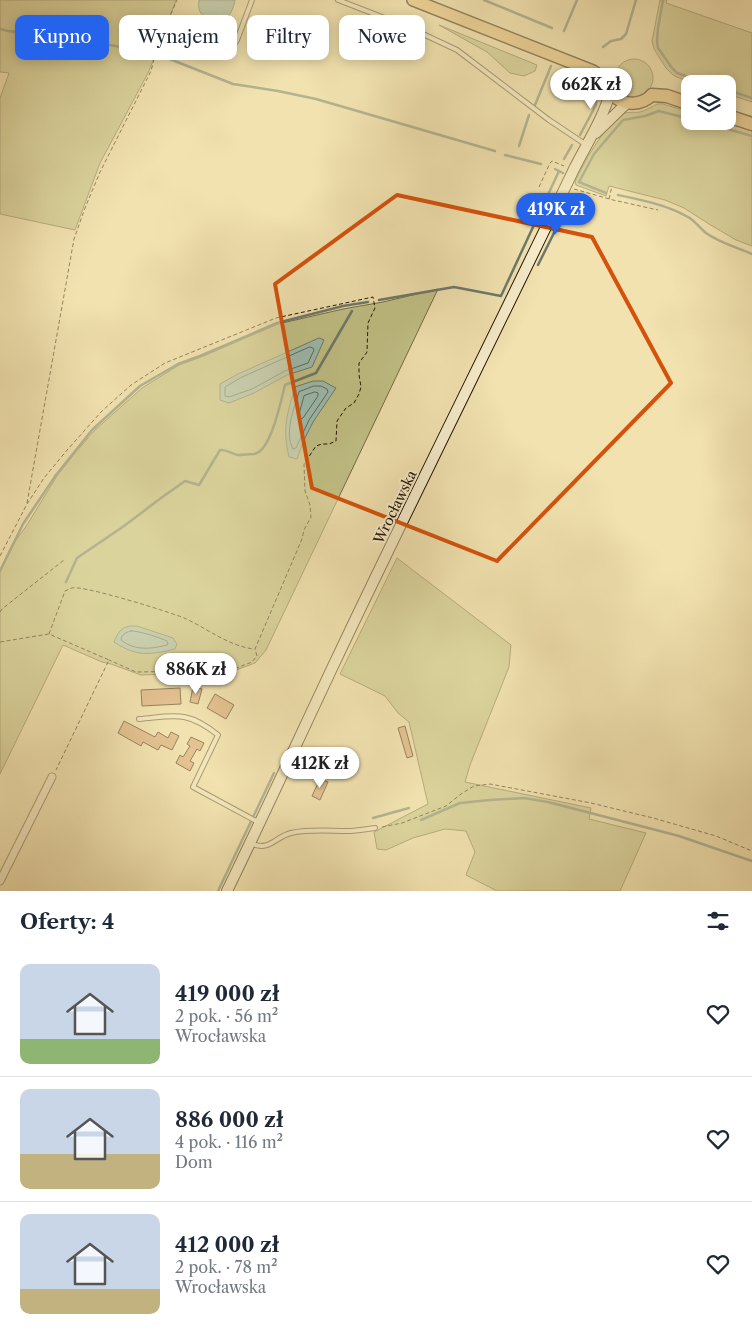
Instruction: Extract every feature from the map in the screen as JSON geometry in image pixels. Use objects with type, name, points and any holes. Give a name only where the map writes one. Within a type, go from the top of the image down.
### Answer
[{"type":"highway","points":[[652,95],[667,96],[681,101]]},
{"type":"highway","points":[[736,119],[752,124]]},
{"type":"main road","points":[[413,0],[593,71],[608,82],[610,90],[617,98],[626,103],[640,103],[652,95]]},
{"type":"main road","points":[[424,0],[442,11]]},
{"type":"street","points":[[589,141],[607,103],[610,90]]},
{"type":"street","points":[[589,141],[626,103]]},
{"type":"street","name":"Wrocławska","points":[[227,891],[335,662],[589,141]]},
{"type":"street","points":[[0,881],[52,777]]},
{"type":"lane","points":[[237,40],[252,0]]},
{"type":"lane","points":[[338,0],[408,27],[457,50],[549,120],[589,141]]},
{"type":"lane","points":[[139,718],[181,715],[206,725],[218,735],[193,787],[260,823]]},
{"type":"lane","points":[[250,843],[260,847],[269,845],[288,834],[304,831],[350,831],[375,828]]},
{"type":"path","points":[[27,504],[74,238],[84,208],[100,172],[151,71],[158,44],[178,0]]},
{"type":"path","points":[[539,187],[552,161],[574,169]]},
{"type":"path","points":[[566,185],[609,199],[658,210]]},
{"type":"path","points":[[609,199],[612,186]]},
{"type":"path","points":[[0,556],[27,504],[44,478],[102,411],[131,385],[165,363],[276,318],[373,297],[375,308],[368,323],[367,352],[358,363],[361,387],[359,394],[354,403],[346,408],[337,421],[336,442],[316,446],[304,464],[305,491],[310,505],[311,518],[304,530],[302,539],[255,649],[258,656],[252,662],[234,669],[136,672],[49,634],[0,642]]},
{"type":"path","points":[[0,612],[64,560]]},
{"type":"path","points":[[49,634],[65,592],[73,588],[105,594],[183,618],[236,645],[255,649]]},
{"type":"path","points":[[52,777],[109,660]]},
{"type":"path","points":[[375,828],[402,823],[446,806],[474,786],[490,784],[591,803],[653,818],[716,836],[752,851]]},
{"type":"highlighted area","points":[[397,195],[592,237],[671,383],[497,561],[312,488],[275,284]]},
{"type":"green space","points":[[0,0],[176,0],[170,15],[119,15],[119,60],[153,60],[100,163],[75,230],[0,214],[0,98],[9,73],[0,72]]},
{"type":"green space","points":[[660,0],[667,0],[666,3],[752,33],[752,102],[736,97],[736,75],[681,75],[681,78],[673,75],[666,68],[654,49],[652,41]]},
{"type":"green space","points":[[439,25],[537,65],[535,71],[524,76],[510,73],[487,52]]},
{"type":"green space","points":[[634,59],[647,65],[653,78],[647,91],[634,97],[621,91],[615,78],[621,65]]},
{"type":"green space","points":[[657,104],[663,104],[681,109],[681,130],[736,130],[736,126],[752,131],[752,246],[736,240],[684,208],[665,200],[609,186],[606,196],[576,185],[575,182],[589,156],[601,136],[614,120],[623,114],[640,112]]},
{"type":"green space","points":[[438,289],[266,650],[255,663],[233,671],[141,675],[102,662],[63,645],[0,774],[0,570],[12,545],[25,528],[57,476],[94,431],[142,388],[179,365],[278,324]]},
{"type":"green space","points":[[397,558],[511,645],[509,667],[465,782],[591,808],[589,819],[646,833],[620,891],[497,891],[466,875],[475,852],[466,831],[445,829],[413,838],[386,850],[377,849],[374,832],[428,804],[409,722],[398,713],[385,696],[340,674]]},
{"type":"water","points":[[199,0],[235,0],[229,15],[202,15]]},
{"type":"water","points":[[319,338],[324,340],[312,367],[287,375],[254,393],[229,403],[220,400],[220,384]]},
{"type":"water","points":[[313,381],[323,381],[336,388],[313,422],[297,459],[289,457],[286,422],[295,387]]},
{"type":"water","points":[[130,626],[137,626],[173,638],[177,644],[175,649],[158,653],[143,653],[122,647],[114,642],[120,631]]},
{"type":"building","points":[[193,687],[202,689],[198,704],[190,702]]},
{"type":"building","points":[[180,688],[181,704],[142,706],[141,690]]},
{"type":"building","points":[[215,694],[234,705],[226,719],[207,708]]},
{"type":"building","points":[[124,721],[155,737],[158,732],[168,738],[171,732],[179,736],[172,750],[161,745],[158,750],[143,742],[141,746],[118,733]]},
{"type":"building","points":[[405,726],[413,756],[407,758],[398,728]]},
{"type":"building","points":[[191,737],[204,743],[200,751],[197,749],[190,761],[194,763],[190,771],[176,763],[180,755],[183,757],[190,746],[187,744]]},
{"type":"building","points":[[320,779],[328,782],[320,800],[312,796]]},
{"type":"waterway","points":[[484,0],[552,28]]},
{"type":"waterway","points":[[564,31],[577,0]]},
{"type":"waterway","points":[[603,47],[611,41],[621,39],[626,34],[636,0]]},
{"type":"waterway","points":[[663,0],[658,28],[658,48],[672,68],[683,75]]},
{"type":"waterway","points":[[0,29],[119,47]]},
{"type":"waterway","points":[[172,60],[233,84],[316,99],[495,151]]},
{"type":"waterway","points":[[535,105],[551,66]]},
{"type":"waterway","points":[[580,135],[596,105],[596,96],[590,83]]},
{"type":"waterway","points":[[736,93],[752,98]]},
{"type":"waterway","points":[[606,193],[579,182],[594,154],[623,120],[659,111],[681,117]]},
{"type":"waterway","points":[[519,146],[529,115]]},
{"type":"waterway","points":[[731,130],[752,136]]},
{"type":"waterway","points":[[564,159],[572,145]]},
{"type":"waterway","points":[[505,155],[541,164]]},
{"type":"waterway","points":[[555,169],[563,173]]},
{"type":"waterway","points":[[379,300],[454,287],[501,296],[559,171]]},
{"type":"waterway","points":[[538,265],[573,195]]},
{"type":"waterway","points":[[618,195],[672,209],[691,219],[711,236],[752,254]]},
{"type":"waterway","points":[[0,571],[23,524],[56,475],[92,430],[140,386],[178,364],[277,323],[343,306],[368,302]]},
{"type":"waterway","points":[[66,582],[77,558],[185,481],[199,485],[220,450],[238,455],[254,454],[260,451],[270,435],[285,385],[316,373],[352,311]]},
{"type":"waterway","points":[[218,891],[274,773]]},
{"type":"waterway","points":[[421,820],[460,803],[524,798],[548,802],[679,836],[752,861]]},
{"type":"waterway","points":[[373,818],[409,808]]}]
